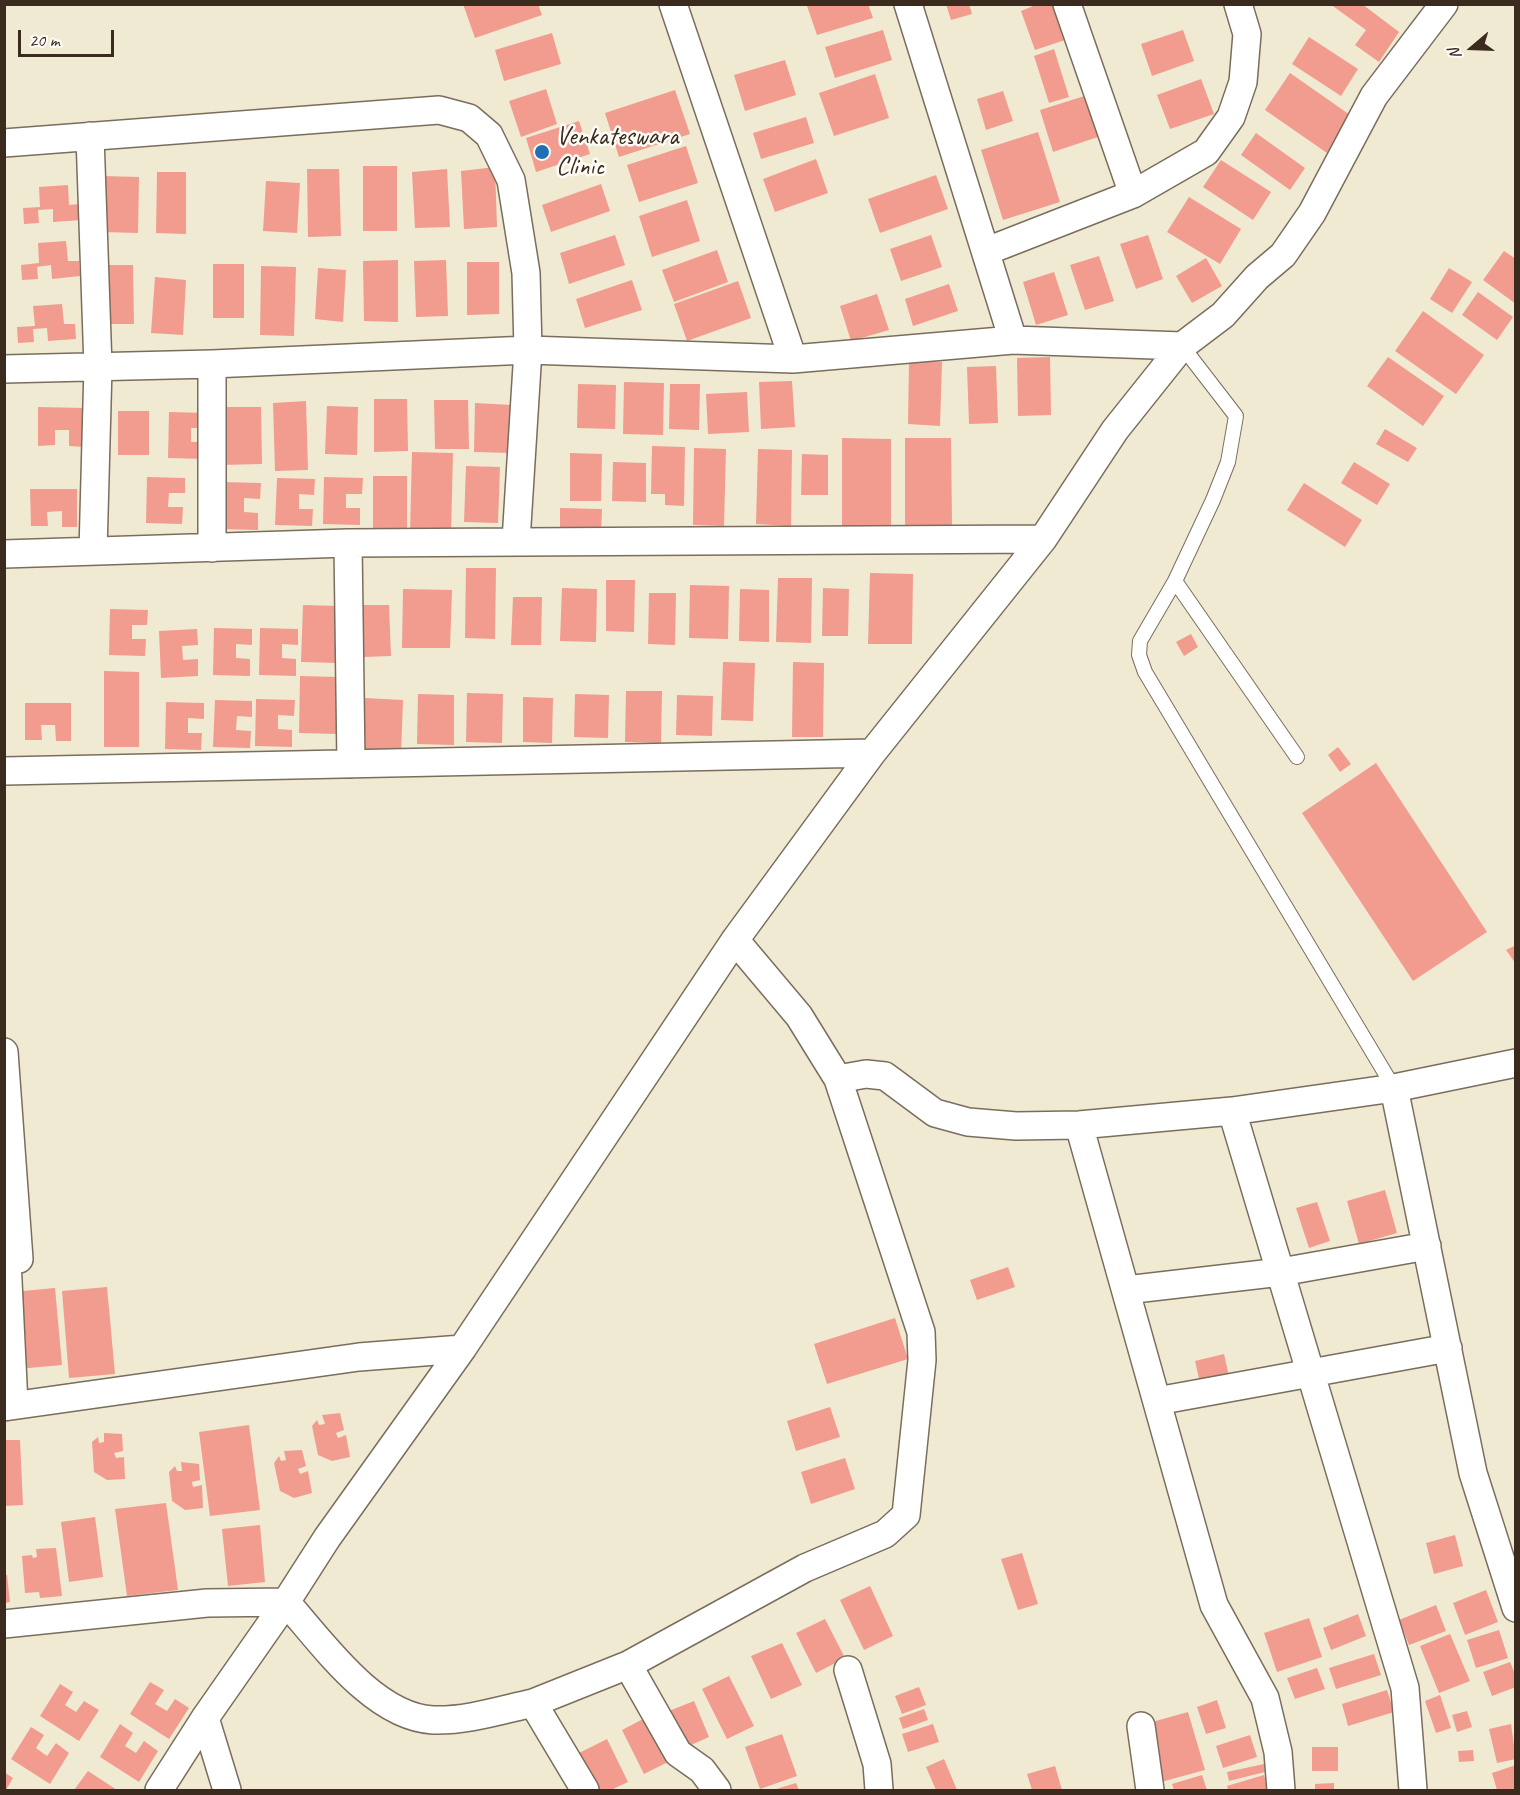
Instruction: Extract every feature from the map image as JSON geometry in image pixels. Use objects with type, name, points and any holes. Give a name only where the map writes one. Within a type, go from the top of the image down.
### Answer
[{"type":"street","points":[[673,4],[793,359]]},
{"type":"street","points":[[908,4],[1013,339]]},
{"type":"street","points":[[1067,4],[1133,194]]},
{"type":"street","points":[[987,251],[1133,194],[1206,152],[1231,117],[1244,82],[1247,34],[1238,4]]},
{"type":"street","points":[[159,1791],[204,1718],[286,1602],[327,1538],[462,1349],[735,940],[872,753],[1043,539],[1115,430],[1182,346],[1223,315],[1257,277],[1283,255],[1312,213],[1374,96],[1444,4]]},
{"type":"street","points":[[4,143],[439,110],[469,118],[489,135],[511,180],[526,273],[528,350],[516,542]]},
{"type":"street","points":[[90,136],[98,367],[93,551]]},
{"type":"street","points":[[4,369],[212,364],[528,350],[793,359],[1013,339],[1182,346]]},
{"type":"street","points":[[212,364],[212,548]]},
{"type":"street","points":[[4,554],[348,543],[1043,539]]},
{"type":"street","points":[[348,543],[351,765]]},
{"type":"street","points":[[4,771],[872,753]]},
{"type":"street","points":[[4,1624],[207,1603],[286,1602],[354,1678],[399,1711],[433,1720],[480,1715],[533,1703],[628,1665],[805,1568],[885,1534],[906,1515],[922,1360],[921,1332],[838,1078],[799,1016],[735,940]]},
{"type":"street","points":[[4,1052],[13,1259],[9,1406],[359,1358],[462,1349]]},
{"type":"street","points":[[838,1078],[866,1074],[885,1076],[935,1113],[968,1122],[1016,1126],[1079,1125],[1232,1111],[1394,1088],[1515,1063]]},
{"type":"street","points":[[1394,1088],[1473,1473],[1515,1608]]},
{"type":"street","points":[[1232,1111],[1405,1688],[1413,1791]]},
{"type":"street","points":[[1079,1125],[1214,1605],[1265,1698],[1278,1752],[1281,1791]]},
{"type":"street","points":[[1126,1290],[1281,1272],[1427,1246]]},
{"type":"street","points":[[1157,1401],[1311,1371],[1448,1348]]},
{"type":"street","points":[[628,1665],[678,1753],[702,1770],[717,1791]]},
{"type":"street","points":[[848,1671],[877,1764],[879,1791]]},
{"type":"street","points":[[533,1703],[585,1791]]},
{"type":"street","points":[[204,1718],[227,1791]]},
{"type":"street","points":[[1141,1725],[1150,1791]]},
{"type":"lane","points":[[1182,346],[1236,416],[1228,462],[1214,500],[1175,580],[1140,641],[1139,655],[1145,672],[1394,1088]]},
{"type":"lane","points":[[1175,580],[1297,757]]},
{"type":"building","points":[[463,4],[538,4],[542,15],[475,38]]},
{"type":"building","points":[[868,4],[873,18],[817,35],[807,6]]},
{"type":"building","points":[[946,4],[969,4],[972,14],[951,20]]},
{"type":"building","points":[[1038,4],[1056,4],[1068,39],[1035,50],[1021,11]]},
{"type":"building","points":[[1330,4],[1362,4],[1399,32],[1379,62],[1355,45],[1366,30]]},
{"type":"building","points":[[883,30],[892,60],[835,78],[825,47]]},
{"type":"building","points":[[1183,30],[1194,61],[1152,76],[1141,44]]},
{"type":"building","points":[[552,33],[561,64],[504,81],[495,50]]},
{"type":"building","points":[[1309,37],[1358,69],[1341,96],[1292,64]]},
{"type":"building","points":[[1054,49],[1069,97],[1049,103],[1034,56]]},
{"type":"building","points":[[785,60],[796,95],[745,111],[734,75]]},
{"type":"building","points":[[1290,73],[1353,117],[1327,153],[1265,110]]},
{"type":"building","points":[[875,74],[889,118],[834,136],[819,93]]},
{"type":"building","points":[[1201,79],[1214,114],[1170,129],[1157,95]]},
{"type":"building","points":[[546,89],[557,124],[521,137],[509,101]]},
{"type":"building","points":[[675,90],[690,134],[619,157],[605,113]]},
{"type":"building","points":[[1003,91],[1013,121],[986,130],[977,99]]},
{"type":"building","points":[[1094,93],[1107,134],[1053,152],[1040,110]]},
{"type":"building","points":[[806,117],[814,143],[761,159],[753,133]]},
{"type":"building","points":[[579,121],[590,154],[536,172],[526,138]]},
{"type":"building","points":[[1038,132],[1060,202],[1003,220],[981,150]]},
{"type":"building","points":[[1256,133],[1305,168],[1290,190],[1241,155]]},
{"type":"building","points":[[686,146],[698,183],[639,202],[627,165]]},
{"type":"building","points":[[816,159],[828,193],[775,212],[763,179]]},
{"type":"building","points":[[1221,160],[1271,192],[1253,220],[1203,187]]},
{"type":"building","points":[[363,166],[397,166],[397,231],[363,231]]},
{"type":"building","points":[[495,167],[497,227],[464,229],[461,171]]},
{"type":"building","points":[[307,169],[339,169],[341,236],[308,237]]},
{"type":"building","points":[[447,169],[450,227],[415,228],[412,172]]},
{"type":"building","points":[[157,172],[186,172],[186,234],[156,233]]},
{"type":"building","points":[[936,175],[948,209],[880,233],[868,199]]},
{"type":"building","points":[[103,176],[139,177],[138,233],[102,232]]},
{"type":"building","points":[[266,181],[300,183],[297,233],[263,231]]},
{"type":"building","points":[[601,184],[610,211],[551,232],[542,205]]},
{"type":"building","points":[[68,185],[69,205],[80,204],[81,220],[53,222],[53,209],[38,210],[39,223],[24,224],[23,208],[40,207],[39,187]]},
{"type":"building","points":[[1189,197],[1241,229],[1220,264],[1167,232]]},
{"type":"building","points":[[687,200],[700,241],[652,257],[639,216]]},
{"type":"building","points":[[615,235],[625,265],[569,284],[560,253]]},
{"type":"building","points":[[931,235],[942,267],[901,281],[890,249]]},
{"type":"building","points":[[1148,235],[1163,279],[1136,289],[1120,244]]},
{"type":"building","points":[[66,241],[68,261],[79,261],[80,276],[52,279],[51,265],[37,267],[38,279],[22,280],[21,265],[39,263],[38,243]]},
{"type":"building","points":[[717,250],[728,282],[674,302],[662,270]]},
{"type":"building","points":[[1504,251],[1516,259],[1516,304],[1483,280]]},
{"type":"building","points":[[1099,256],[1114,301],[1085,310],[1070,265]]},
{"type":"building","points":[[1206,258],[1222,286],[1192,303],[1176,276]]},
{"type":"building","points":[[398,260],[398,322],[364,321],[363,261]]},
{"type":"building","points":[[446,260],[448,316],[416,317],[414,261]]},
{"type":"building","points":[[467,262],[499,262],[499,314],[467,315]]},
{"type":"building","points":[[213,264],[244,264],[244,318],[213,318]]},
{"type":"building","points":[[105,265],[133,265],[134,324],[106,324]]},
{"type":"building","points":[[261,266],[296,267],[294,336],[260,335]]},
{"type":"building","points":[[318,268],[346,270],[343,322],[315,319]]},
{"type":"building","points":[[1449,268],[1472,282],[1452,313],[1430,299]]},
{"type":"building","points":[[1054,272],[1068,315],[1036,325],[1023,282]]},
{"type":"building","points":[[155,277],[186,280],[183,335],[151,333]]},
{"type":"building","points":[[632,280],[642,310],[585,328],[576,299]]},
{"type":"building","points":[[738,281],[751,318],[687,341],[674,304]]},
{"type":"building","points":[[949,284],[958,311],[913,326],[905,299]]},
{"type":"building","points":[[1478,292],[1513,317],[1497,340],[1462,315]]},
{"type":"building","points":[[877,294],[889,330],[851,341],[840,306]]},
{"type":"building","points":[[62,304],[64,324],[75,324],[76,339],[48,341],[47,328],[33,329],[34,342],[18,343],[17,327],[35,326],[33,306]]},
{"type":"building","points":[[1423,311],[1484,355],[1456,394],[1395,351]]},
{"type":"building","points":[[1050,357],[1051,415],[1018,416],[1017,358]]},
{"type":"building","points":[[1388,357],[1444,396],[1423,426],[1367,386]]},
{"type":"building","points":[[909,361],[942,362],[940,426],[908,424]]},
{"type":"building","points":[[996,366],[998,423],[969,424],[967,367]]},
{"type":"building","points":[[792,381],[795,427],[761,429],[759,382]]},
{"type":"building","points":[[624,382],[664,383],[663,435],[623,434]]},
{"type":"building","points":[[578,384],[616,385],[615,429],[577,428]]},
{"type":"building","points":[[670,384],[700,384],[699,430],[669,429]]},
{"type":"building","points":[[747,392],[749,432],[708,434],[706,394]]},
{"type":"building","points":[[374,399],[407,399],[408,451],[374,452]]},
{"type":"building","points":[[434,400],[468,400],[469,449],[435,449]]},
{"type":"building","points":[[306,401],[308,470],[275,471],[273,403]]},
{"type":"building","points":[[475,403],[513,405],[512,453],[474,452]]},
{"type":"building","points":[[327,406],[358,407],[357,455],[325,454]]},
{"type":"building","points":[[38,407],[84,408],[84,447],[69,446],[69,430],[55,430],[55,445],[38,446]]},
{"type":"building","points":[[221,407],[261,407],[262,464],[222,465]]},
{"type":"building","points":[[118,411],[149,411],[149,455],[118,455]]},
{"type":"building","points":[[169,412],[207,413],[207,428],[191,428],[191,442],[205,442],[205,459],[168,458]]},
{"type":"building","points":[[1385,429],[1417,448],[1408,462],[1376,444]]},
{"type":"building","points":[[842,438],[891,439],[891,527],[842,526]]},
{"type":"building","points":[[905,438],[951,438],[952,525],[905,525]]},
{"type":"building","points":[[652,446],[685,447],[684,506],[665,505],[665,494],[651,494]]},
{"type":"building","points":[[694,448],[726,449],[724,526],[693,525]]},
{"type":"building","points":[[758,449],[792,450],[791,526],[756,524]]},
{"type":"building","points":[[412,452],[453,453],[451,535],[410,533]]},
{"type":"building","points":[[570,453],[602,454],[601,501],[570,501]]},
{"type":"building","points":[[802,454],[828,455],[828,495],[801,495]]},
{"type":"building","points":[[613,462],[646,463],[646,502],[612,501]]},
{"type":"building","points":[[1354,462],[1390,484],[1377,505],[1341,483]]},
{"type":"building","points":[[466,466],[500,467],[498,523],[464,522]]},
{"type":"building","points":[[373,476],[407,476],[407,536],[373,536]]},
{"type":"building","points":[[147,477],[185,478],[185,493],[169,493],[168,507],[183,507],[182,524],[146,523]]},
{"type":"building","points":[[324,477],[363,478],[362,494],[346,494],[346,508],[360,508],[360,525],[323,524]]},
{"type":"building","points":[[277,478],[315,479],[314,495],[299,494],[299,509],[313,509],[312,526],[275,525]]},
{"type":"building","points":[[222,482],[261,483],[260,499],[244,498],[244,512],[258,513],[258,530],[221,529]]},
{"type":"building","points":[[1304,483],[1362,520],[1345,547],[1287,510]]},
{"type":"building","points":[[30,489],[77,489],[77,527],[62,527],[62,511],[47,512],[48,526],[31,526]]},
{"type":"building","points":[[560,508],[602,509],[601,533],[560,532]]},
{"type":"building","points":[[466,568],[496,568],[495,639],[465,638]]},
{"type":"building","points":[[870,573],[913,574],[912,644],[868,644]]},
{"type":"building","points":[[778,578],[812,578],[811,643],[776,642]]},
{"type":"building","points":[[606,580],[635,580],[634,632],[606,631]]},
{"type":"building","points":[[690,585],[729,586],[728,639],[689,638]]},
{"type":"building","points":[[562,588],[597,589],[596,642],[560,641]]},
{"type":"building","points":[[823,588],[849,589],[848,636],[822,636]]},
{"type":"building","points":[[403,589],[452,590],[450,648],[402,648]]},
{"type":"building","points":[[740,589],[769,590],[769,642],[739,641]]},
{"type":"building","points":[[649,593],[676,593],[675,645],[648,644]]},
{"type":"building","points":[[513,597],[542,597],[541,645],[511,645]]},
{"type":"building","points":[[303,605],[339,606],[337,663],[301,662]]},
{"type":"building","points":[[362,605],[389,605],[391,656],[364,657]]},
{"type":"building","points":[[110,609],[148,610],[147,625],[132,625],[132,639],[146,639],[145,656],[109,655]]},
{"type":"building","points":[[214,628],[252,629],[252,645],[236,644],[236,658],[250,659],[250,676],[213,675]]},
{"type":"building","points":[[260,628],[298,629],[298,645],[282,644],[282,658],[296,659],[296,676],[259,675]]},
{"type":"building","points":[[197,629],[198,645],[182,646],[183,660],[198,659],[198,676],[161,678],[159,631]]},
{"type":"building","points":[[1191,634],[1198,647],[1184,656],[1176,642]]},
{"type":"building","points":[[723,662],[755,663],[753,721],[721,720]]},
{"type":"building","points":[[793,662],[824,663],[823,737],[792,737]]},
{"type":"building","points":[[104,671],[139,672],[139,747],[104,747]]},
{"type":"building","points":[[300,676],[338,677],[337,734],[299,733]]},
{"type":"building","points":[[626,691],[662,691],[661,743],[625,742]]},
{"type":"building","points":[[467,693],[503,694],[502,743],[466,742]]},
{"type":"building","points":[[418,694],[454,695],[454,745],[417,744]]},
{"type":"building","points":[[575,694],[609,695],[608,738],[574,737]]},
{"type":"building","points":[[677,695],[713,696],[712,736],[676,735]]},
{"type":"building","points":[[523,697],[553,698],[552,743],[523,742]]},
{"type":"building","points":[[365,698],[403,700],[401,756],[363,755]]},
{"type":"building","points":[[256,699],[295,700],[294,716],[278,715],[278,729],[292,730],[292,747],[255,746]]},
{"type":"building","points":[[215,700],[252,701],[252,717],[237,716],[236,730],[251,731],[250,748],[213,747]]},
{"type":"building","points":[[166,702],[204,703],[204,719],[188,718],[188,733],[202,733],[201,750],[165,749]]},
{"type":"building","points":[[25,703],[71,703],[71,741],[56,741],[55,725],[41,725],[42,740],[25,740]]},
{"type":"building","points":[[1338,747],[1351,764],[1340,772],[1328,755]]},
{"type":"building","points":[[1376,763],[1487,932],[1413,981],[1302,813]]},
{"type":"building","points":[[1516,945],[1516,964],[1506,950]]},
{"type":"building","points":[[1385,1190],[1397,1233],[1359,1244],[1347,1201]]},
{"type":"building","points":[[1317,1202],[1330,1241],[1309,1248],[1296,1208]]},
{"type":"building","points":[[1008,1267],[1015,1287],[977,1300],[970,1280]]},
{"type":"building","points":[[107,1287],[115,1374],[69,1378],[62,1291]]},
{"type":"building","points":[[55,1288],[62,1365],[18,1369],[12,1292]]},
{"type":"building","points":[[895,1318],[908,1359],[827,1384],[814,1344]]},
{"type":"building","points":[[1224,1354],[1229,1376],[1200,1383],[1195,1361]]},
{"type":"building","points":[[830,1407],[840,1437],[796,1451],[787,1421]]},
{"type":"building","points":[[340,1413],[344,1430],[336,1433],[338,1438],[346,1435],[350,1457],[332,1461],[318,1455],[312,1426],[317,1420],[319,1425],[325,1424],[322,1415]]},
{"type":"building","points":[[249,1425],[260,1510],[210,1516],[199,1432]]},
{"type":"building","points":[[104,1433],[122,1434],[123,1451],[114,1453],[116,1458],[124,1457],[125,1479],[107,1480],[94,1472],[92,1442],[98,1437],[99,1443],[104,1442]]},
{"type":"building","points":[[4,1440],[20,1440],[23,1505],[4,1506]]},
{"type":"building","points":[[302,1450],[306,1466],[298,1469],[300,1474],[308,1471],[312,1493],[294,1498],[280,1491],[274,1463],[279,1456],[281,1461],[286,1460],[284,1451]]},
{"type":"building","points":[[845,1458],[855,1489],[811,1504],[801,1472]]},
{"type":"building","points":[[181,1462],[199,1464],[200,1480],[192,1482],[193,1487],[202,1485],[203,1508],[185,1510],[172,1501],[169,1472],[175,1466],[177,1471],[182,1471]]},
{"type":"building","points":[[166,1503],[178,1590],[127,1596],[115,1509]]},
{"type":"building","points":[[95,1517],[103,1577],[69,1582],[61,1522]]},
{"type":"building","points":[[260,1525],[265,1582],[228,1586],[222,1529]]},
{"type":"building","points":[[1455,1535],[1463,1566],[1434,1574],[1426,1543]]},
{"type":"building","points":[[56,1548],[62,1596],[40,1598],[39,1592],[25,1593],[22,1556],[32,1555],[33,1558],[37,1557],[36,1549]]},
{"type":"building","points":[[1022,1553],[1038,1604],[1018,1610],[1001,1559]]},
{"type":"building","points":[[4,1574],[7,1575],[10,1602],[4,1603]]},
{"type":"building","points":[[870,1586],[893,1636],[864,1650],[840,1600]]},
{"type":"building","points":[[1486,1590],[1498,1622],[1465,1635],[1453,1603]]},
{"type":"building","points":[[1436,1605],[1446,1631],[1409,1645],[1399,1620]]},
{"type":"building","points":[[1358,1614],[1366,1636],[1331,1650],[1323,1628]]},
{"type":"building","points":[[1309,1618],[1322,1657],[1277,1672],[1264,1633]]},
{"type":"building","points":[[825,1619],[845,1658],[816,1673],[796,1633]]},
{"type":"building","points":[[1499,1630],[1508,1658],[1476,1668],[1467,1640]]},
{"type":"building","points":[[1450,1634],[1470,1681],[1439,1693],[1420,1646]]},
{"type":"building","points":[[782,1643],[802,1685],[771,1699],[751,1656]]},
{"type":"building","points":[[1374,1654],[1381,1675],[1336,1689],[1329,1668]]},
{"type":"building","points":[[1510,1662],[1516,1676],[1516,1687],[1492,1696],[1483,1672]]},
{"type":"building","points":[[1317,1668],[1325,1689],[1295,1699],[1287,1678]]},
{"type":"building","points":[[729,1676],[754,1726],[727,1739],[702,1689]]},
{"type":"building","points":[[150,1682],[164,1690],[155,1704],[167,1711],[175,1699],[189,1708],[169,1739],[130,1714]]},
{"type":"building","points":[[60,1684],[73,1692],[65,1705],[76,1712],[84,1701],[99,1710],[79,1741],[40,1716]]},
{"type":"building","points":[[919,1687],[926,1705],[902,1714],[895,1696]]},
{"type":"building","points":[[1387,1690],[1394,1712],[1348,1726],[1342,1704]]},
{"type":"building","points":[[1440,1695],[1451,1728],[1436,1733],[1425,1701]]},
{"type":"building","points":[[1217,1700],[1226,1728],[1206,1734],[1197,1707]]},
{"type":"building","points":[[694,1701],[709,1737],[684,1748],[669,1711]]},
{"type":"building","points":[[924,1709],[928,1720],[903,1729],[899,1718]]},
{"type":"building","points":[[1467,1711],[1472,1727],[1457,1732],[1452,1715]]},
{"type":"building","points":[[1188,1712],[1205,1770],[1161,1782],[1145,1724]]},
{"type":"building","points":[[649,1716],[672,1760],[644,1774],[622,1730]]},
{"type":"building","points":[[120,1724],[133,1733],[125,1746],[136,1753],[144,1741],[158,1751],[139,1782],[100,1757]]},
{"type":"building","points":[[933,1724],[939,1742],[908,1752],[902,1734]]},
{"type":"building","points":[[1511,1724],[1516,1759],[1497,1763],[1489,1729]]},
{"type":"building","points":[[31,1727],[44,1735],[36,1748],[47,1756],[56,1743],[69,1753],[50,1784],[11,1759]]},
{"type":"building","points":[[782,1734],[797,1776],[760,1789],[745,1747]]},
{"type":"building","points":[[1250,1735],[1257,1757],[1223,1768],[1216,1746]]},
{"type":"building","points":[[607,1739],[628,1782],[611,1790],[593,1790],[575,1755]]},
{"type":"building","points":[[1312,1747],[1338,1747],[1338,1771],[1312,1771]]},
{"type":"building","points":[[1473,1750],[1474,1761],[1459,1762],[1458,1751]]},
{"type":"building","points":[[944,1759],[957,1790],[936,1790],[926,1767]]},
{"type":"building","points":[[1264,1764],[1265,1772],[1229,1781],[1227,1772]]},
{"type":"building","points":[[1516,1765],[1516,1790],[1497,1790],[1492,1773]]},
{"type":"building","points":[[1055,1766],[1062,1790],[1032,1790],[1027,1774]]},
{"type":"building","points":[[88,1771],[117,1790],[74,1790]]},
{"type":"building","points":[[4,1772],[13,1778],[6,1790],[4,1790]]},
{"type":"building","points":[[1202,1775],[1207,1790],[1174,1790],[1172,1784]]},
{"type":"building","points":[[1264,1775],[1268,1790],[1228,1790],[1227,1786]]},
{"type":"building","points":[[796,1783],[799,1790],[773,1790]]},
{"type":"building","points":[[1334,1783],[1334,1790],[1315,1790],[1315,1784]]},
{"type":"place","name":"Venkateswara Clinic","points":[[542,152]]}]
